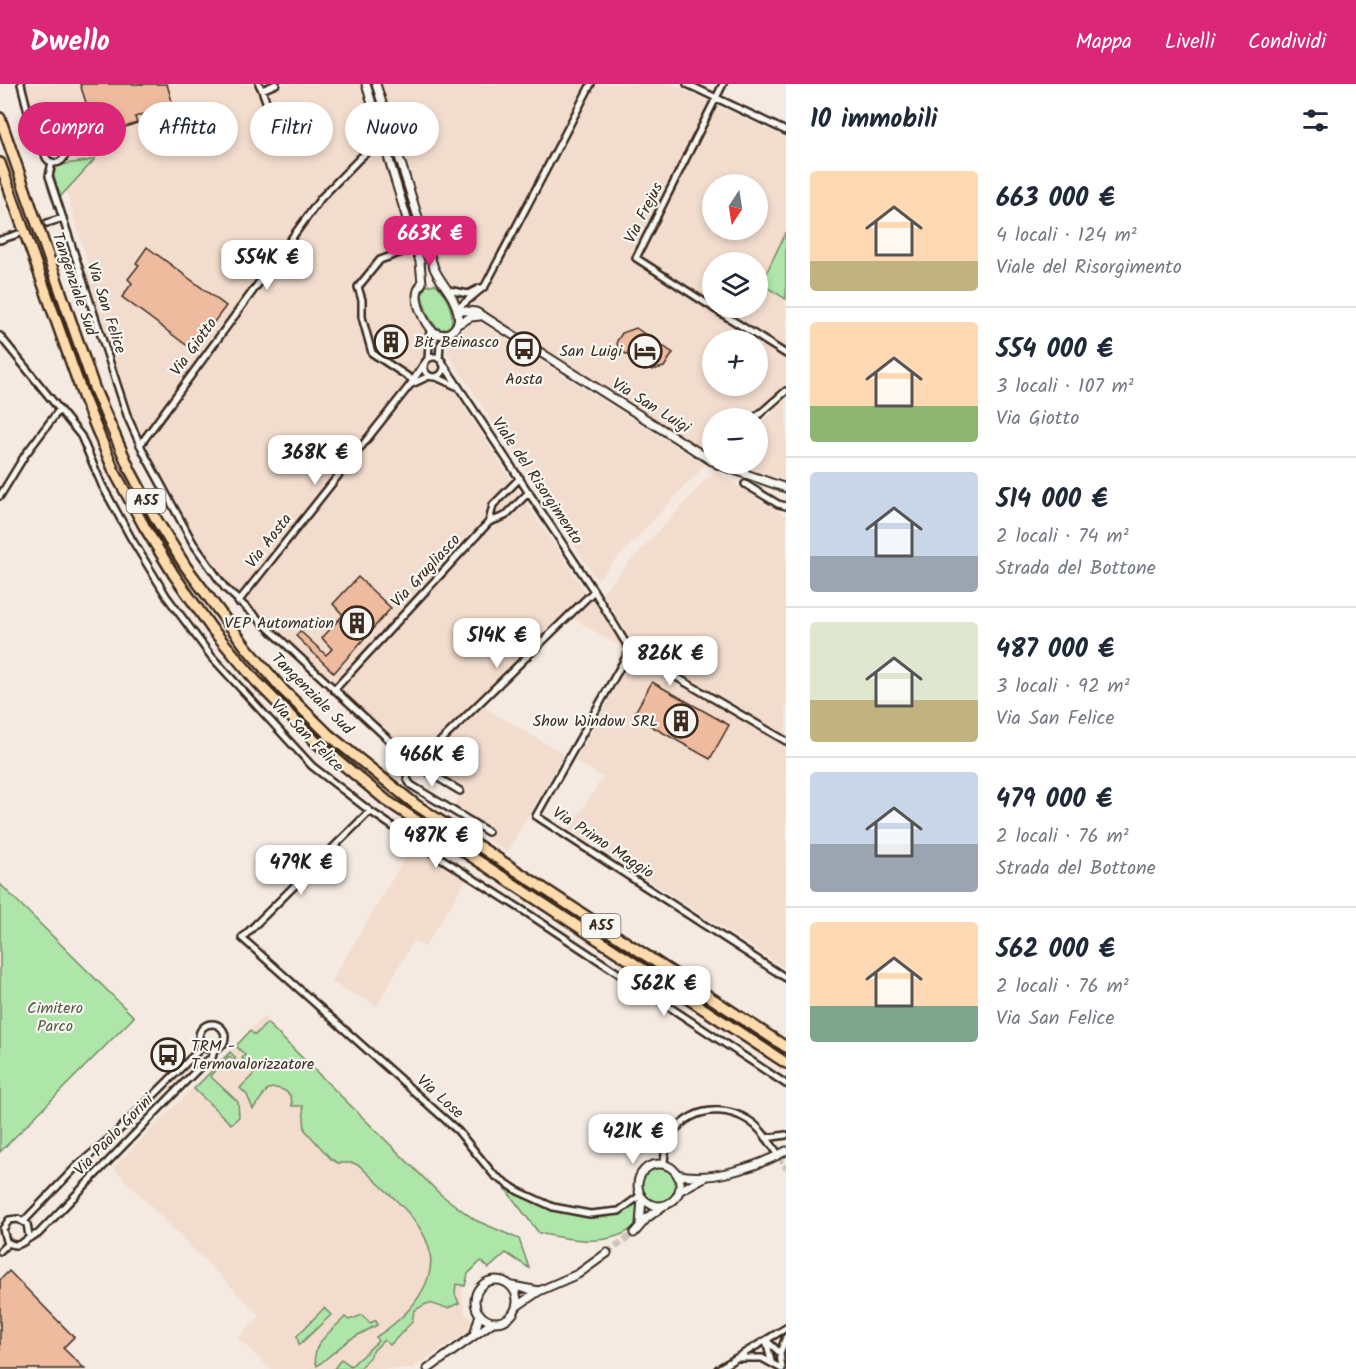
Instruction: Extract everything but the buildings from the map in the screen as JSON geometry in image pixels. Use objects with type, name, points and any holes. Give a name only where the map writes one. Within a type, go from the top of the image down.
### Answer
[{"type":"highway","name":"Tangenziale Sud","points":[[0,118],[95,390],[130,470],[156,519],[186,567],[256,660],[329,735],[416,805],[786,1047]]},
{"type":"highway","name":"Tangenziale Sud","points":[[0,163],[83,396],[114,471],[174,575],[212,629],[255,680],[317,743],[387,801],[786,1064]]},
{"type":"street","name":"Via San Felice","points":[[21,84],[26,102]]},
{"type":"street","points":[[266,102],[260,87],[276,84]]},
{"type":"street","points":[[366,84],[372,102]]},
{"type":"street","points":[[376,84],[382,102]]},
{"type":"street","points":[[457,309],[484,286],[591,84]]},
{"type":"street","points":[[687,84],[786,131]]},
{"type":"street","points":[[717,98],[723,84]]},
{"type":"street","name":"Via Frejus","points":[[702,300],[636,258],[717,98]]},
{"type":"street","name":"Via San Felice","points":[[46,156],[52,162],[59,161],[62,156]]},
{"type":"street","name":"Via Giotto","points":[[140,445],[321,198],[339,177],[363,156]]},
{"type":"street","points":[[388,156],[415,244],[422,271],[422,283]]},
{"type":"street","points":[[398,156],[424,238],[441,281],[449,290],[457,309],[458,325]]},
{"type":"street","name":"Via San Felice","points":[[52,162],[49,176],[128,418],[140,445],[193,543],[212,572],[238,602],[415,764],[460,791]]},
{"type":"street","points":[[397,183],[406,180]]},
{"type":"street","points":[[47,223],[63,218]]},
{"type":"street","points":[[0,240],[18,234]]},
{"type":"street","points":[[411,382],[372,353],[362,317],[362,300],[358,288],[380,260],[424,238]]},
{"type":"street","points":[[441,281],[431,279],[422,283],[418,289],[417,299],[430,328],[436,334],[450,333]]},
{"type":"street","points":[[449,290],[468,294],[484,286]]},
{"type":"street","name":"Via San Luigi","points":[[457,309],[476,312],[483,316],[702,455]]},
{"type":"street","points":[[436,377],[443,371],[440,345],[458,325],[471,316],[483,316]]},
{"type":"street","name":"Via Frejus","points":[[730,318],[786,354]]},
{"type":"street","points":[[429,376],[425,372],[430,328]]},
{"type":"street","name":"Via San Felice","points":[[0,336],[81,436],[102,485],[148,568],[211,656],[312,766],[370,812],[786,1084]]},
{"type":"street","points":[[426,361],[441,360]]},
{"type":"street","name":"Viale del Risorgimento","points":[[441,360],[594,591]]},
{"type":"street","name":"Via Aosta","points":[[238,602],[426,361]]},
{"type":"street","name":"Via Aosta","points":[[411,382],[429,376]]},
{"type":"street","name":"Viale del Risorgimento","points":[[429,376],[457,387]]},
{"type":"street","points":[[766,408],[786,391]]},
{"type":"street","points":[[0,496],[25,454],[59,410]]},
{"type":"street","points":[[746,474],[786,488]]},
{"type":"street","name":"Via Grugliasco","points":[[489,522],[493,505],[520,478]]},
{"type":"street","points":[[745,484],[778,504],[786,506]]},
{"type":"street","name":"Via Grugliasco","points":[[334,690],[489,522],[504,516],[529,492]]},
{"type":"street","points":[[488,832],[408,782],[408,773],[594,591],[630,650],[786,741]]},
{"type":"street","name":"Via Primo Maggio","points":[[630,650],[536,816],[786,978]]},
{"type":"street","name":"Via Lose","points":[[370,812],[242,938],[458,1131],[494,1174],[510,1185],[535,1200],[553,1207],[590,1214],[619,1211],[641,1196]]},
{"type":"street","points":[[206,1025],[217,1025],[223,1030],[225,1038],[222,1046],[214,1050],[202,1047],[198,1037],[206,1025]]},
{"type":"street","name":"Via Paolo Gorini","points":[[202,1047],[116,1134],[77,1166],[24,1221],[15,1219],[5,1225],[3,1236],[8,1243],[20,1245],[29,1236],[38,1234],[183,1084],[212,1058],[214,1050]]},
{"type":"street","points":[[664,1165],[670,1137],[683,1122],[698,1114],[714,1111],[737,1115],[750,1121],[776,1151]]},
{"type":"street","points":[[766,1138],[786,1135]]},
{"type":"street","points":[[640,1225],[643,1207],[639,1180],[645,1170],[655,1165],[664,1165],[677,1174],[690,1176],[711,1174],[748,1168],[786,1151]]},
{"type":"street","points":[[677,1174],[680,1184],[679,1191]]},
{"type":"street","points":[[634,1233],[664,1205],[670,1203],[679,1191],[690,1183],[711,1174]]},
{"type":"street","points":[[641,1196],[650,1204],[664,1205]]},
{"type":"street","points":[[24,1221],[29,1227],[29,1236]]},
{"type":"street","name":"Via Paolo Gorini","points":[[0,1251],[8,1243]]},
{"type":"street","points":[[428,1369],[494,1322],[507,1319],[517,1306],[539,1291],[578,1274],[607,1253]]},
{"type":"street","points":[[474,1335],[480,1314],[475,1298],[481,1286],[493,1280],[539,1291]]},
{"type":"street","points":[[512,1286],[517,1296],[517,1306]]},
{"type":"street","points":[[480,1314],[494,1322]]},
{"type":"street","points":[[718,1369],[786,1328]]},
{"type":"street","points":[[782,1369],[780,1353],[786,1337]]},
{"type":"street","points":[[766,1340],[780,1353]]},
{"type":"street","points":[[766,1340],[768,1356],[782,1369]]},
{"type":"street","points":[[735,1359],[752,1357],[771,1361]]},
{"type":"shaded area","points":[[24,84],[361,84],[366,102],[345,102],[345,156],[383,156],[415,263],[413,304],[429,337],[431,355],[587,594],[416,759],[241,599],[216,569],[197,540],[144,444],[85,272],[90,270],[66,191],[97,158],[82,163],[63,163],[67,156],[126,156],[126,102],[30,102]]},
{"type":"shaded area","points":[[381,84],[671,84],[786,138],[786,232],[768,270],[768,252],[702,252],[702,318],[768,318],[768,287],[786,299],[786,386],[762,408],[702,408],[702,451],[469,302],[448,281],[439,265],[404,156],[439,156],[439,102],[387,102]]},
{"type":"shaded area","points":[[473,318],[702,463],[702,468],[597,580],[446,351]]},
{"type":"shaded area","points":[[786,399],[786,480],[764,474],[768,474],[768,416]]},
{"type":"shaded area","points":[[711,474],[719,474],[786,516],[786,969],[569,829],[603,777],[575,761],[637,649],[602,592]]},
{"type":"shaded area","points":[[593,599],[622,643],[622,648],[573,618]]},
{"type":"shaded area","points":[[483,707],[564,754],[507,852],[449,814],[463,789],[422,765]]},
{"type":"shaded area","points":[[413,844],[466,880],[425,947],[413,941],[377,1006],[331,982]]},
{"type":"shaded area","points":[[263,1017],[447,1198],[479,1221],[519,1239],[489,1268],[481,1261],[468,1274],[462,1294],[465,1313],[474,1321],[472,1329],[411,1369],[270,1369],[238,1338],[260,1316],[113,1168]]},
{"type":"green space","points":[[96,158],[60,197],[53,177],[56,167]]},
{"type":"green space","points":[[786,232],[786,299],[768,288],[768,269]]},
{"type":"green space","points":[[435,284],[446,297],[452,315],[451,325],[444,330],[432,321],[422,295],[426,286]]},
{"type":"green space","name":"Cimitero Parco","points":[[0,884],[134,1017],[0,1152]]},
{"type":"green space","points":[[267,1023],[440,1194],[475,1220],[519,1239],[529,1268],[506,1253],[489,1268],[481,1261],[468,1274],[465,1286],[456,1284],[455,1294],[459,1303],[448,1308],[429,1303],[421,1307],[414,1311],[412,1322],[390,1345],[384,1340],[370,1354],[360,1369],[334,1369],[341,1359],[351,1366],[378,1341],[376,1337],[402,1317],[413,1305],[428,1277],[431,1262],[429,1246],[421,1230],[408,1213],[360,1166],[353,1163],[338,1163],[331,1159],[305,1130],[303,1106],[292,1106],[288,1093],[277,1088],[268,1089],[253,1109],[247,1095],[240,1088],[256,1072],[242,1058],[245,1055],[236,1046],[250,1031],[255,1035]]},
{"type":"green space","points":[[230,1052],[236,1058],[234,1060],[229,1056],[210,1076],[238,1102],[239,1117],[231,1124],[194,1089]]},
{"type":"green space","points":[[659,1164],[674,1170],[680,1185],[674,1200],[659,1206],[644,1200],[638,1185],[644,1170]]},
{"type":"green space","points":[[500,1182],[540,1204],[572,1215],[603,1217],[618,1214],[633,1204],[637,1204],[639,1222],[629,1231],[605,1239],[578,1240],[539,1233]]},
{"type":"green space","points":[[324,1308],[331,1315],[299,1345],[297,1336]]},
{"type":"green space","points":[[362,1315],[370,1323],[376,1320],[377,1325],[349,1340],[317,1366],[316,1351],[323,1339],[345,1317],[349,1320]]},
{"type":"tunnel","points":[[22,232],[47,223]]},
{"type":"tunnel","points":[[776,1152],[786,1169]]},
{"type":"tunnel","points":[[607,1253],[634,1233]]},
{"type":"place","name":"Bit Beinasco","points":[[391,342]]},
{"type":"place","name":"Aosta","points":[[524,349]]},
{"type":"place","name":"San Luigi","points":[[645,351]]},
{"type":"place","name":"VEP Automation","points":[[357,623]]},
{"type":"place","name":"Show Window SRL","points":[[681,721]]},
{"type":"place","name":"TRM - Termovalorizzatore","points":[[168,1055]]}]
